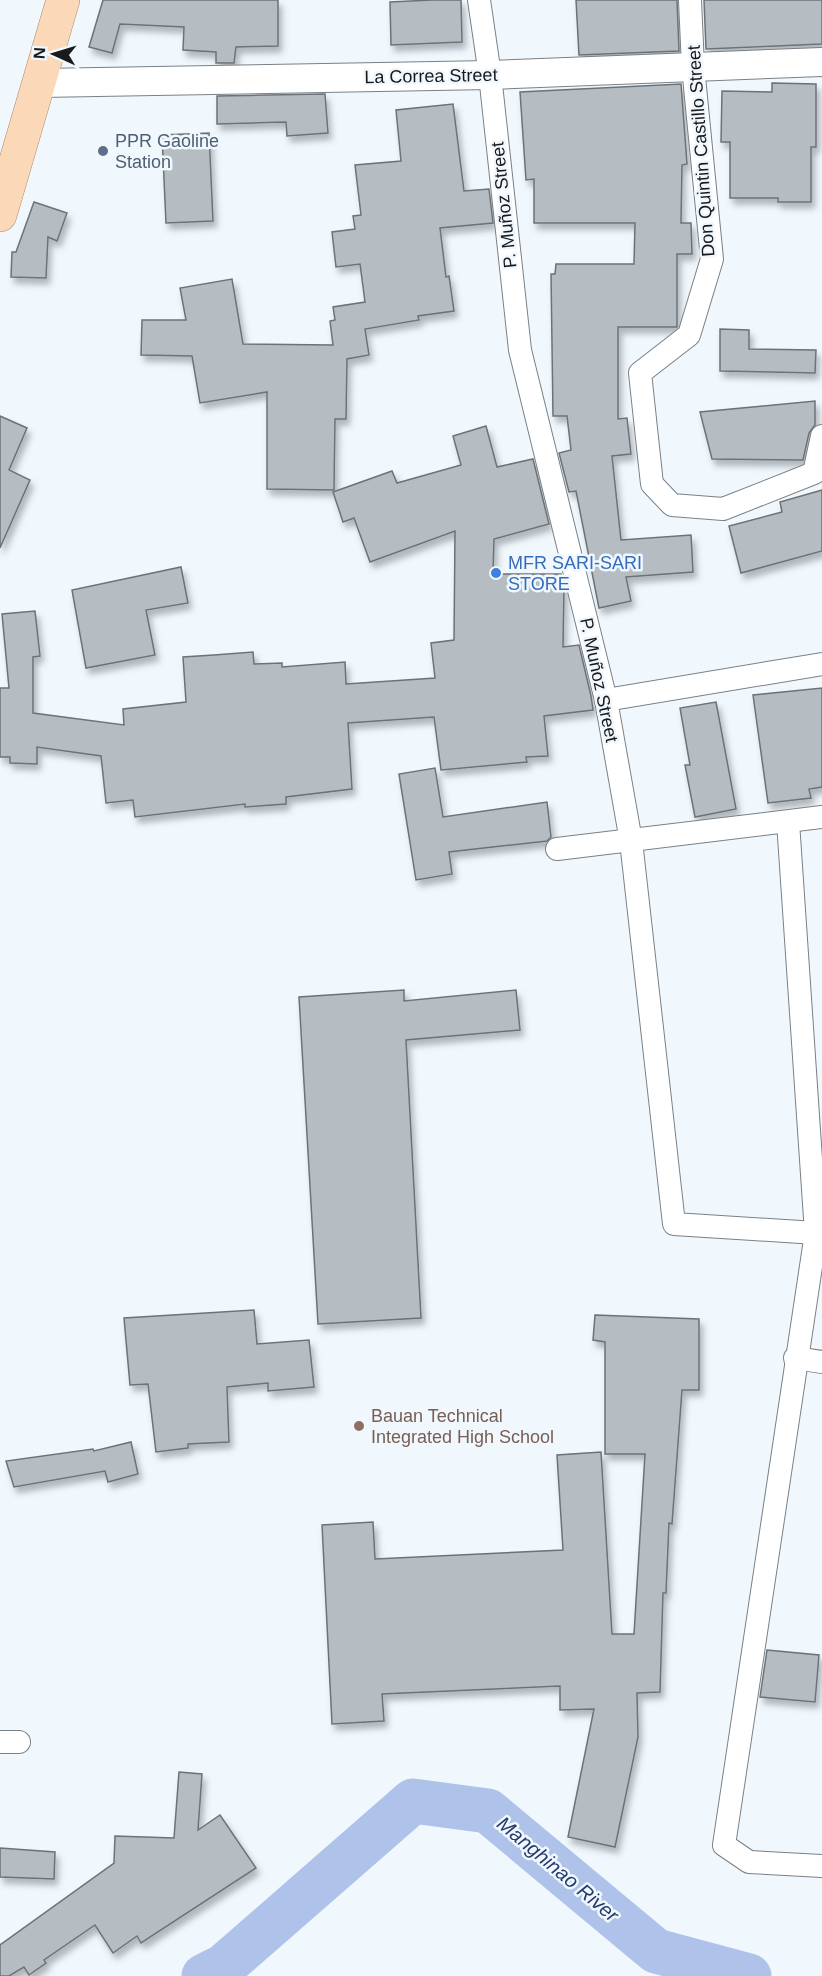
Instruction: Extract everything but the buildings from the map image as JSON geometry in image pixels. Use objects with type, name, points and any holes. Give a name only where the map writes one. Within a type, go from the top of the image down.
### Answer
[{"type":"main road","points":[[0,215],[63,0]]},
{"type":"street","name":"P. Muñoz Street","points":[[479,0],[490,75],[520,350],[606,700],[631,841],[674,1224],[816,1233]]},
{"type":"street","name":"Don Quintin Castillo Street","points":[[690,0],[693,67],[712,259],[688,335],[640,373],[652,484],[672,505],[723,509],[814,473],[822,436]]},
{"type":"street","name":"La Correa Street","points":[[40,83],[490,75],[822,62]]},
{"type":"street","points":[[606,700],[822,664]]},
{"type":"street","points":[[557,849],[822,817]]},
{"type":"street","points":[[788,822],[816,1233],[795,1358],[723,1845],[749,1862],[822,1866]]},
{"type":"street","points":[[795,1358],[822,1362]]},
{"type":"waterway","name":"Manghinao River","points":[[204,1976],[224,1966],[413,1801],[488,1811],[656,1951],[749,1976]]},
{"type":"place","name":"PPR Gaoline Station","points":[[103,151]]},
{"type":"place","name":"MFR SARI-SARI STORE","points":[[496,573]]},
{"type":"place","name":"Bauan Technical Integrated High School","points":[[359,1426]]}]
